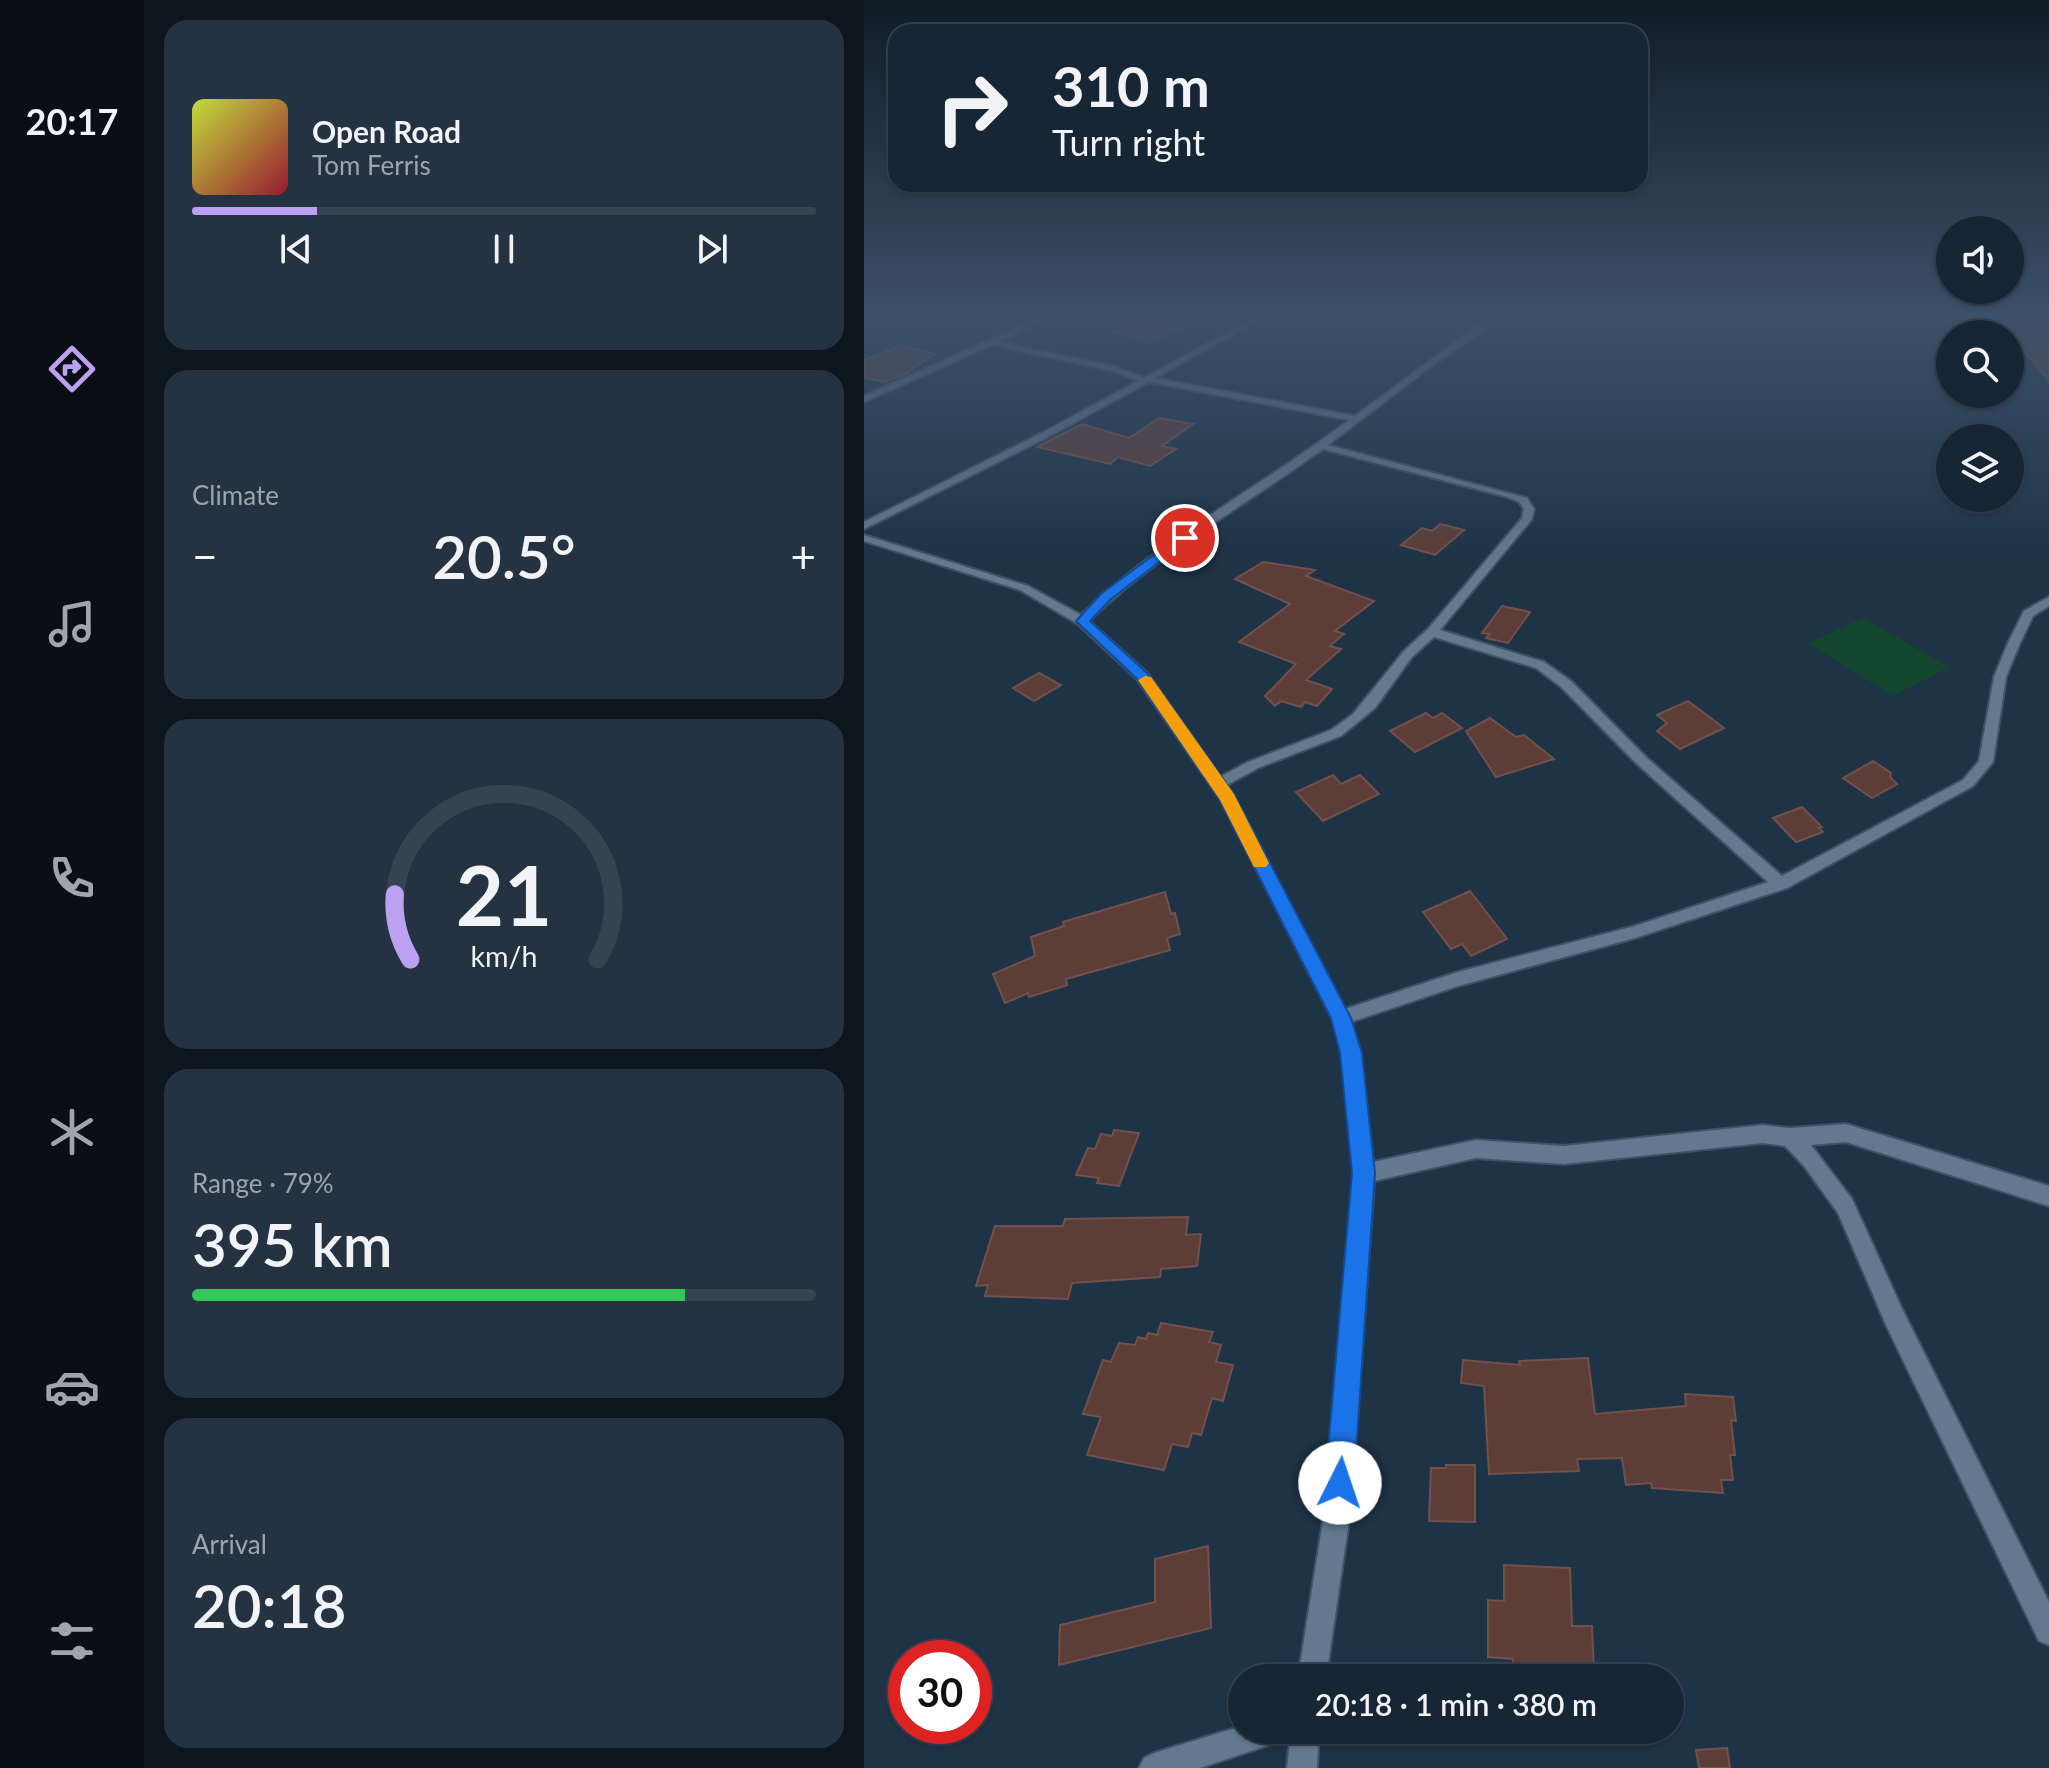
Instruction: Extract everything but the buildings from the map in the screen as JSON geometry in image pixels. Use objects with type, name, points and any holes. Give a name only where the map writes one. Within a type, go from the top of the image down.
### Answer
[{"type":"street","points":[[864,526],[1111,399]]},
{"type":"street","points":[[1245,399],[1356,419]]},
{"type":"street","points":[[1082,621],[1107,596],[1217,514],[1321,446],[1383,399]]},
{"type":"street","points":[[1218,784],[1253,765],[1336,733],[1347,725],[1370,705],[1408,654],[1432,632],[1527,519],[1529,509],[1523,500],[1498,490],[1321,446]]},
{"type":"street","points":[[864,538],[1024,588],[1082,621],[1142,676],[1218,784],[1341,1018],[1351,1053],[1364,1173],[1337,1514],[1314,1664]]},
{"type":"street","points":[[1341,1018],[1458,979],[1635,932],[1781,884],[1968,783],[1986,762],[2004,665],[2028,614],[2049,601]]},
{"type":"street","points":[[1432,632],[1540,665],[1566,684],[1669,786],[1781,884]]},
{"type":"street","points":[[1364,1173],[1476,1149],[1564,1155],[1763,1134],[1790,1137],[1846,1133],[2049,1196]]},
{"type":"street","points":[[1790,1137],[1811,1159],[1845,1206],[1895,1319],[2049,1631]]},
{"type":"street","points":[[1154,1768],[1230,1744]]},
{"type":"street","points":[[1302,1768],[1304,1744]]},
{"type":"green space","points":[[1863,618],[1949,667],[1893,696],[1808,643]]},
{"type":"slow traffic","points":[[1145,680],[1228,798],[1260,863]]},
{"type":"route","points":[[1185,538],[1107,596],[1082,621],[1142,676],[1228,798],[1341,1018],[1351,1053],[1364,1173],[1340,1483]]}]
